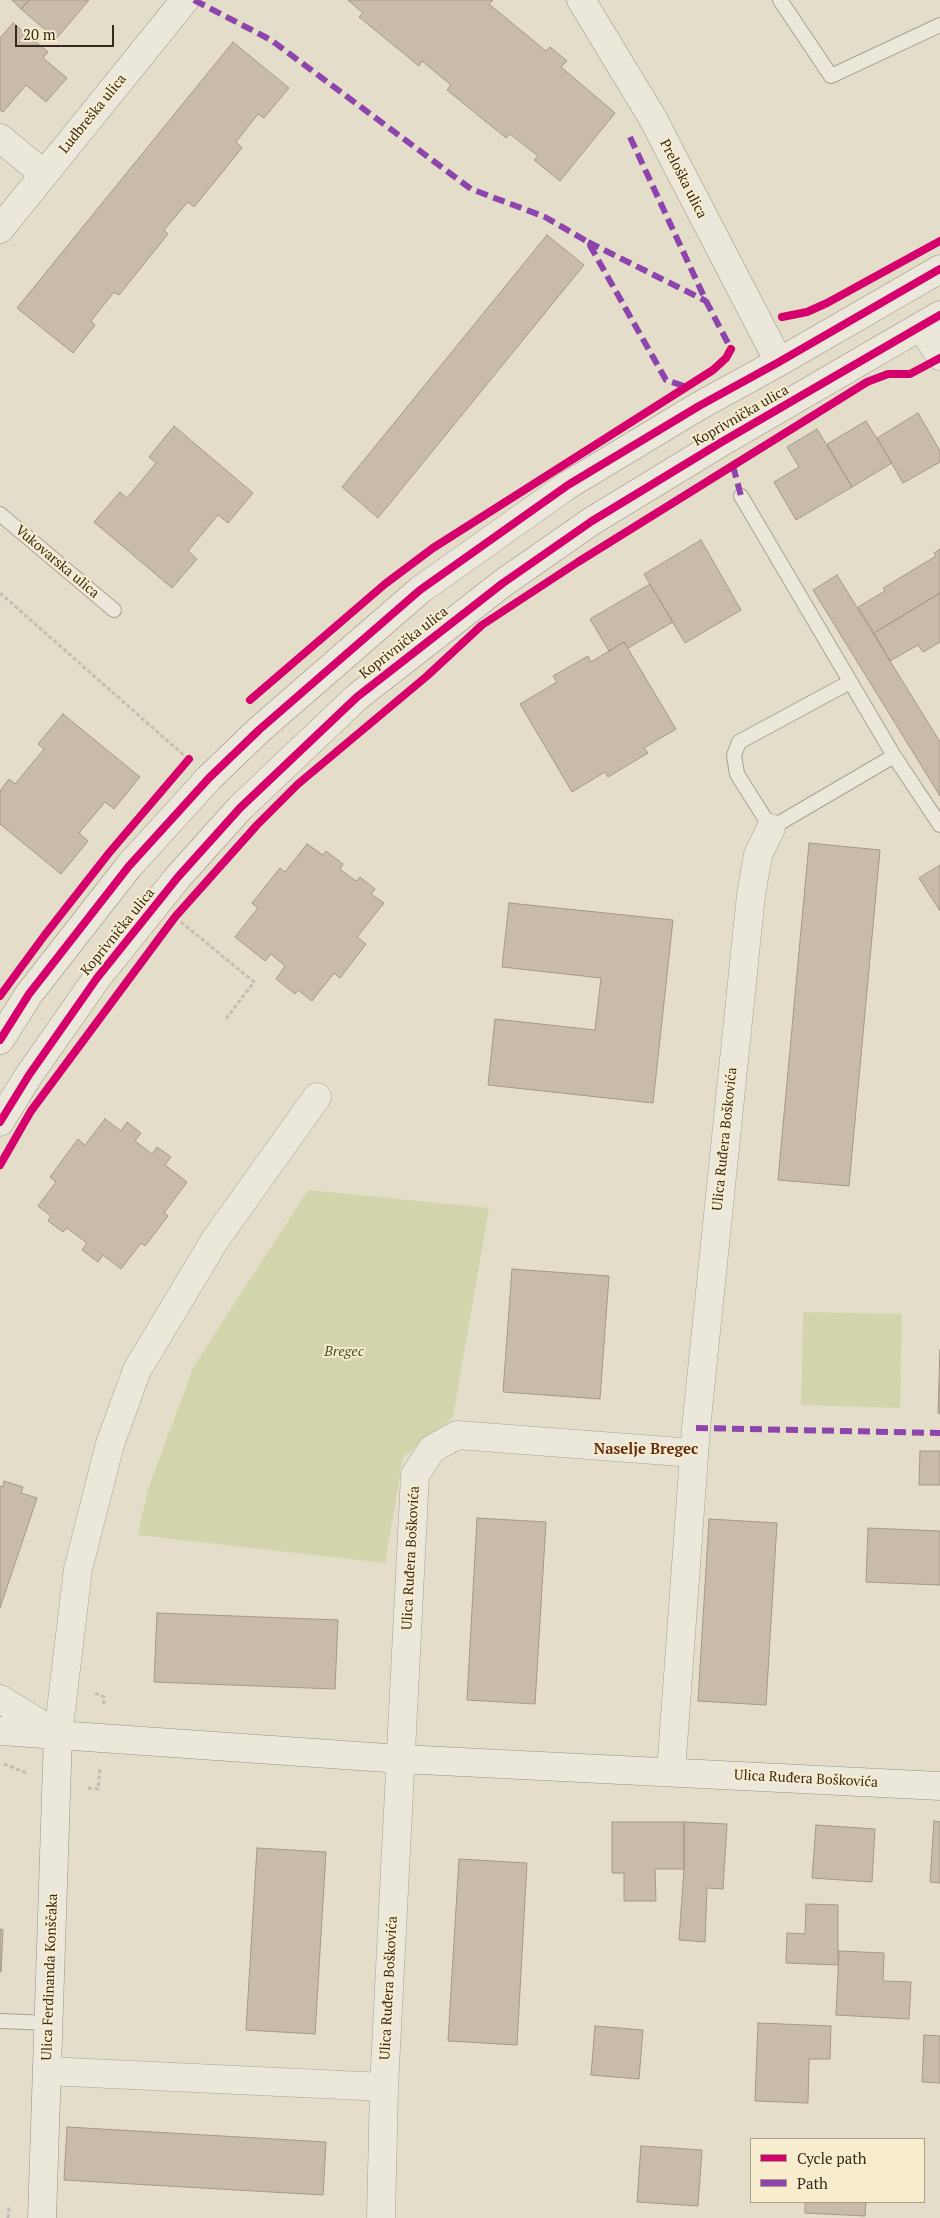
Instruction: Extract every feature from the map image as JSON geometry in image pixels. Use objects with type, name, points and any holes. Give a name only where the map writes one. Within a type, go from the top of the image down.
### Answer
[{"type":"street","name":"Ludbreška ulica","points":[[0,229],[185,0]]},
{"type":"street","name":"Preloška ulica","points":[[581,0],[652,117],[753,316],[779,362]]},
{"type":"street","points":[[0,138],[44,174]]},
{"type":"street","name":"Koprivnička ulica","points":[[0,1040],[29,994],[129,866],[209,778],[260,729],[420,590],[568,484],[699,406],[940,269]]},
{"type":"street","points":[[931,321],[940,356]]},
{"type":"street","name":"Koprivnička ulica","points":[[0,1122],[29,1075],[97,978],[178,877],[240,808],[358,696],[503,582],[592,521],[720,443],[931,321]]},
{"type":"street","name":"Ulica Ruđera Boškovića","points":[[671,1772],[694,1453],[751,895],[758,855],[771,828]]},
{"type":"street","name":"Ulica Ferdinanda Konščaka","points":[[48,2218],[46,2070],[58,1735],[78,1569],[110,1444],[137,1370],[215,1240],[317,1097]]},
{"type":"street","name":"Ulica Ruđera Boškovića","points":[[381,2218],[384,2087],[415,1475],[432,1448],[457,1435],[694,1453]]},
{"type":"street","name":"Ulica Ruđera Boškovića","points":[[0,1700],[58,1735]]},
{"type":"street","name":"Ulica Ruđera Boškovića","points":[[0,1731],[401,1759],[940,1786]]},
{"type":"street","points":[[46,2070],[384,2087]]},
{"type":"lane","points":[[780,0],[831,76],[940,25]]},
{"type":"lane","points":[[741,496],[894,756],[940,825]]},
{"type":"lane","name":"Vukovarska ulica","points":[[0,514],[114,610]]},
{"type":"lane","points":[[850,682],[739,742],[734,755],[737,774],[771,828],[894,756]]},
{"type":"lane","points":[[0,2021],[48,2023]]},
{"type":"path","points":[[0,593],[186,762]]},
{"type":"path","points":[[175,917],[254,982],[225,1020]]},
{"type":"green space","name":"Bregec","points":[[308,1190],[489,1208],[453,1417],[403,1457],[385,1563],[138,1535],[148,1489],[194,1366]]},
{"type":"green space","points":[[803,1312],[902,1314],[900,1408],[801,1405]]},
{"type":"building","points":[[12,0],[29,0],[21,9]]},
{"type":"building","points":[[29,0],[89,0],[56,39],[21,9]]},
{"type":"building","points":[[348,0],[493,0],[489,4],[546,51],[550,47],[567,61],[561,67],[615,113],[560,181],[534,160],[538,156],[510,134],[506,138],[447,90],[451,85],[422,61],[419,66],[359,17],[363,13]]},
{"type":"building","points":[[13,23],[48,52],[43,58],[67,78],[46,102],[26,85],[3,112],[0,110],[0,38]]},
{"type":"building","points":[[233,42],[289,88],[264,118],[258,114],[236,142],[242,148],[194,207],[188,202],[164,230],[168,234],[119,295],[114,292],[91,321],[95,325],[73,353],[17,308]]},
{"type":"building","points":[[547,235],[584,265],[378,518],[342,487]]},
{"type":"building","points":[[918,413],[940,451],[940,462],[903,483],[877,438]]},
{"type":"building","points":[[866,421],[892,463],[852,487],[827,444]]},
{"type":"building","points":[[174,426],[253,493],[228,523],[218,515],[188,551],[197,559],[172,588],[94,522],[120,492],[127,498],[156,463],[149,457]]},
{"type":"building","points":[[817,429],[852,487],[796,520],[774,482],[799,467],[787,447]]},
{"type":"building","points":[[701,540],[741,610],[685,643],[644,574]]},
{"type":"building","points":[[940,549],[940,593],[874,633],[858,607],[885,591],[883,588],[936,556],[934,553]]},
{"type":"building","points":[[837,575],[940,742],[940,796],[813,590]]},
{"type":"building","points":[[650,584],[673,622],[628,648],[624,642],[609,651],[590,619]]},
{"type":"building","points":[[940,593],[940,642],[923,652],[918,645],[890,661],[874,633]]},
{"type":"building","points":[[624,642],[676,729],[644,748],[648,753],[608,777],[605,772],[572,792],[520,704],[557,682],[553,676],[588,656],[591,662]]},
{"type":"building","points":[[63,714],[140,777],[114,809],[105,802],[79,833],[88,841],[61,874],[0,824],[0,791],[9,779],[15,784],[44,749],[38,744]]},
{"type":"building","points":[[809,843],[880,850],[849,1186],[778,1180]]},
{"type":"building","points":[[307,844],[323,855],[326,851],[343,864],[340,869],[356,881],[360,877],[375,889],[371,894],[384,903],[357,937],[366,944],[340,978],[334,973],[312,1001],[298,990],[295,994],[276,979],[285,966],[271,954],[265,961],[235,937],[258,908],[252,903],[280,868],[285,872]]},
{"type":"building","points":[[940,865],[940,911],[919,878]]},
{"type":"building","points":[[509,903],[673,920],[653,1103],[488,1085],[495,1019],[595,1030],[601,978],[502,967]]},
{"type":"building","points":[[105,1119],[121,1131],[127,1122],[141,1133],[135,1141],[152,1154],[157,1147],[171,1157],[165,1165],[187,1182],[164,1213],[168,1216],[145,1246],[141,1243],[121,1269],[103,1255],[98,1262],[82,1250],[87,1243],[67,1228],[63,1232],[48,1221],[51,1216],[38,1206],[56,1182],[50,1177],[78,1139],[85,1145]]},
{"type":"building","points":[[512,1269],[609,1276],[600,1399],[503,1392]]},
{"type":"building","points":[[940,1350],[940,1414],[938,1413]]},
{"type":"building","points":[[920,1451],[940,1451],[940,1485],[919,1485]]},
{"type":"building","points":[[4,1481],[23,1487],[21,1493],[37,1498],[0,1608],[0,1486],[3,1487]]},
{"type":"building","points":[[477,1518],[546,1522],[535,1704],[467,1700]]},
{"type":"building","points":[[709,1519],[777,1523],[766,1705],[698,1701]]},
{"type":"building","points":[[868,1528],[940,1531],[940,1585],[866,1582]]},
{"type":"building","points":[[157,1613],[338,1620],[335,1689],[154,1682]]},
{"type":"building","points":[[934,1821],[940,1822],[940,1883],[930,1882]]},
{"type":"building","points":[[612,1822],[684,1822],[684,1869],[655,1869],[656,1901],[624,1901],[624,1873],[612,1873]]},
{"type":"building","points":[[684,1822],[727,1824],[723,1889],[707,1888],[705,1942],[679,1940],[684,1869]]},
{"type":"building","points":[[816,1825],[875,1829],[872,1882],[812,1878]]},
{"type":"building","points":[[257,1848],[326,1852],[315,2034],[246,2030]]},
{"type":"building","points":[[459,1859],[527,1863],[517,2045],[448,2041]]},
{"type":"building","points":[[806,1904],[838,1905],[838,1965],[786,1963],[787,1933],[805,1934]]},
{"type":"building","points":[[0,1929],[3,1930],[1,1972],[0,1972]]},
{"type":"building","points":[[839,1951],[884,1953],[883,1981],[911,1982],[909,2019],[836,2015]]},
{"type":"building","points":[[758,2023],[831,2026],[830,2059],[809,2059],[808,2103],[755,2101]]},
{"type":"building","points":[[595,2026],[643,2030],[639,2079],[591,2075]]},
{"type":"building","points":[[924,2035],[940,2036],[940,2083],[922,2082]]},
{"type":"building","points":[[67,2127],[326,2142],[323,2195],[64,2180]]},
{"type":"building","points":[[641,2146],[702,2150],[698,2206],[637,2202]]},
{"type":"building","points":[[805,2203],[866,2203],[865,2216],[805,2213]]},
{"type":"marked path","points":[[194,0],[271,40],[471,189],[545,217],[588,242],[666,380],[687,387]]},
{"type":"marked path","points":[[630,137],[706,301],[731,349]]},
{"type":"marked path","points":[[588,242],[706,301]]},
{"type":"marked path","points":[[733,466],[741,496]]},
{"type":"marked path","points":[[696,1428],[940,1433]]},
{"type":"cycle path","points":[[782,317],[807,312],[827,303],[940,241]]},
{"type":"cycle path","points":[[0,1040],[29,994],[129,866],[209,778],[260,729],[420,590],[568,485],[699,406],[940,269]]},
{"type":"cycle path","points":[[0,1122],[29,1075],[97,978],[178,877],[240,808],[357,697],[503,583],[592,521],[720,443],[940,315]]},
{"type":"cycle path","points":[[250,700],[385,584],[433,548],[713,370],[726,358],[731,349]]},
{"type":"cycle path","points":[[0,1165],[31,1111],[175,917],[257,825],[298,784],[427,676],[482,625],[578,562],[867,382],[888,374],[910,374],[940,358]]},
{"type":"cycle path","points":[[0,996],[109,853],[189,759]]},
{"type":"district","name":"Naselje Bregec","points":[[646,1450]]}]
